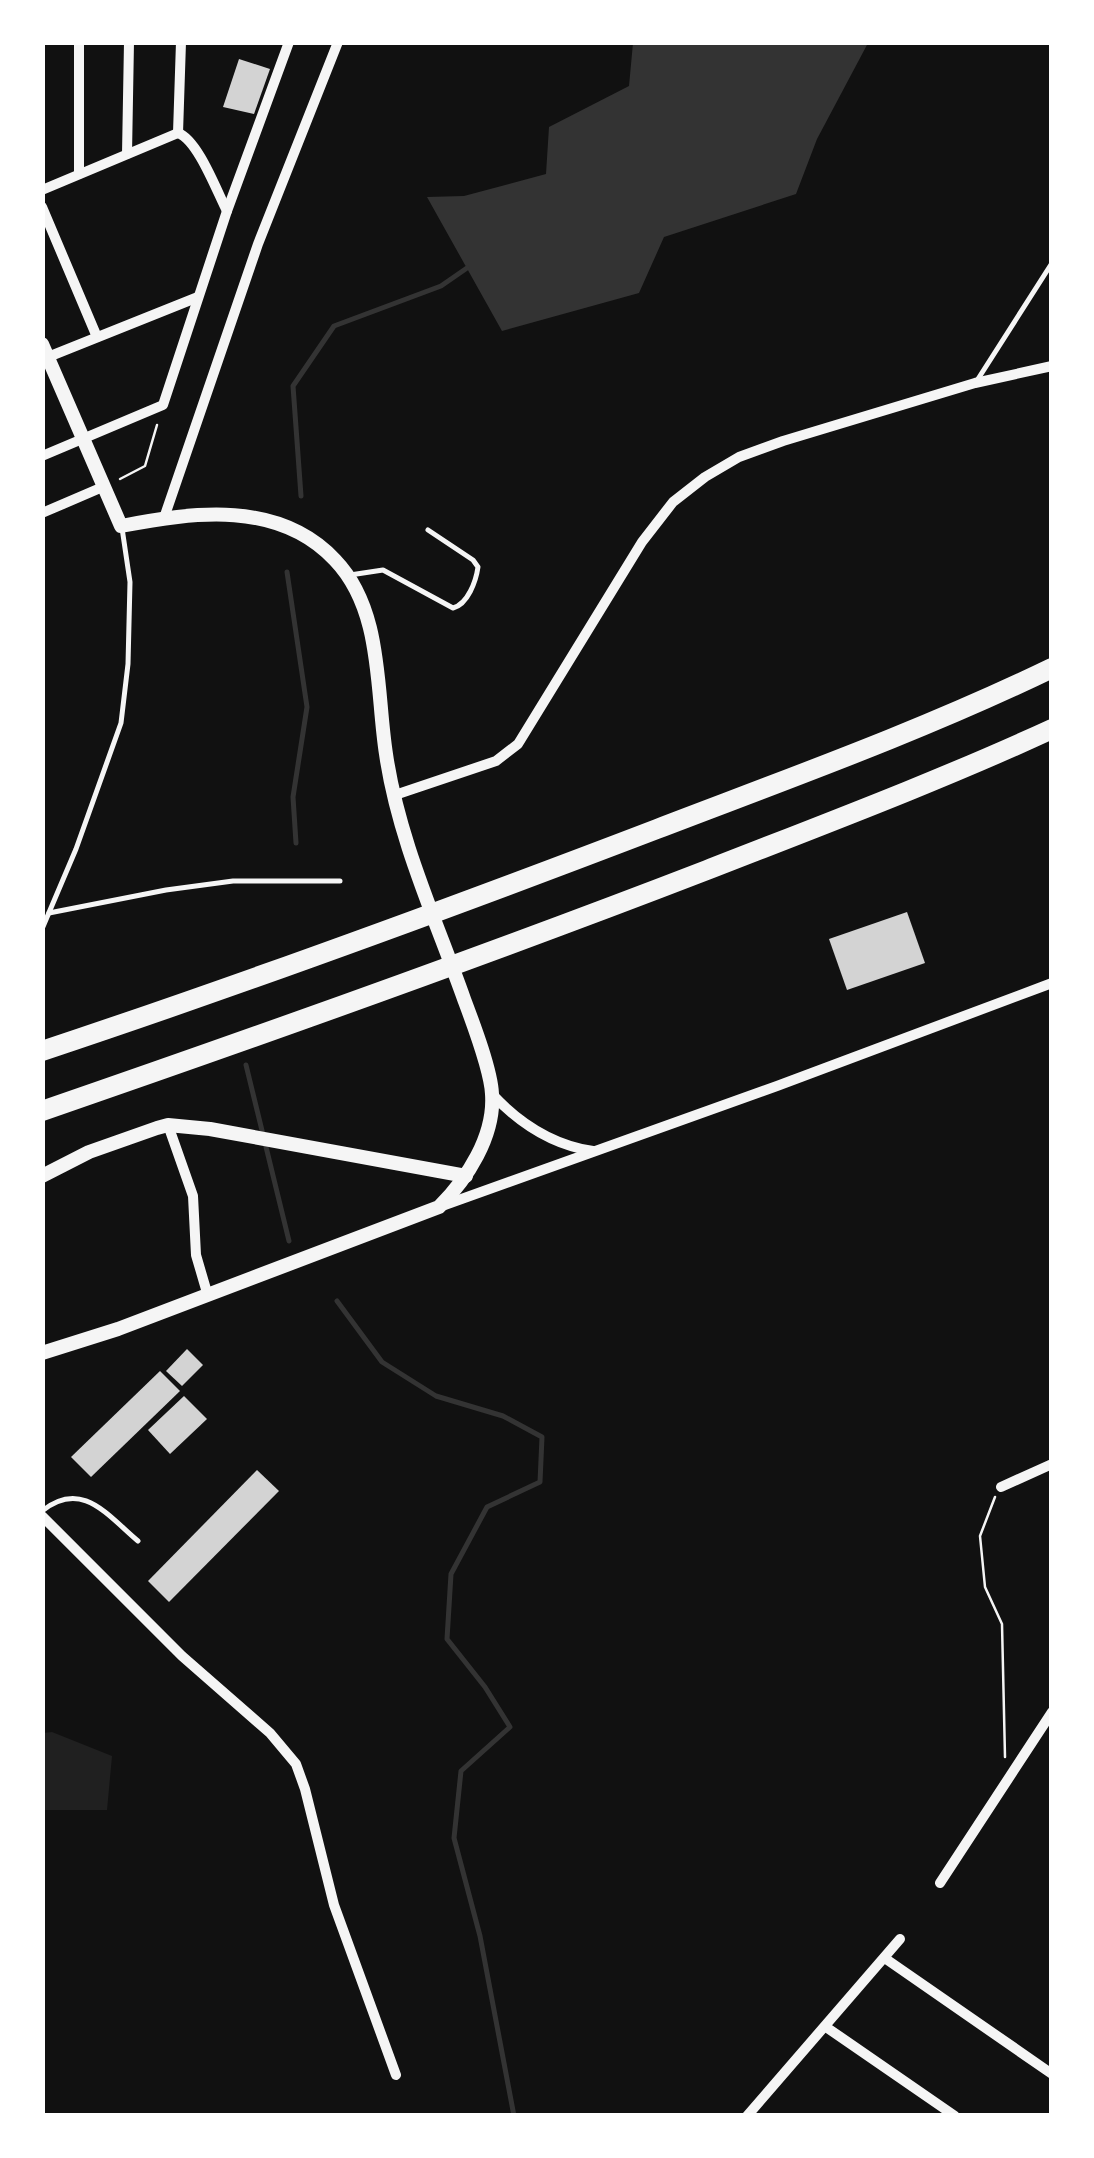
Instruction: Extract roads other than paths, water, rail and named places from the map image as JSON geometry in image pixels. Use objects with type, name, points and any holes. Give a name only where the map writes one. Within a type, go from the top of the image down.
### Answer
[{"type":"highway","points":[[42,1052],[278,972],[625,841],[981,703],[1052,668]]},
{"type":"highway","points":[[42,1111],[298,1023],[609,908],[1052,730]]},
{"type":"street","points":[[79,174],[80,42]]},
{"type":"street","points":[[128,42],[128,154]]},
{"type":"street","points":[[178,133],[181,42]]},
{"type":"street","points":[[42,456],[163,406],[288,42]]},
{"type":"street","points":[[164,518],[263,230],[338,42]]},
{"type":"street","points":[[42,190],[178,133],[194,146],[227,212]]},
{"type":"street","points":[[42,207],[98,337]]},
{"type":"street","points":[[198,298],[98,337],[45,350],[121,526],[222,514],[256,517],[286,526],[314,541],[347,576],[365,612],[395,795],[471,1018],[492,1094],[481,1146],[466,1176],[438,1207]]},
{"type":"street","points":[[395,795],[496,761],[518,744],[642,542],[673,502],[705,476],[739,457],[783,441],[975,383],[1052,366]]},
{"type":"street","points":[[42,513],[105,486]]},
{"type":"street","points":[[42,1353],[208,1296],[438,1207],[1052,984]]},
{"type":"street","points":[[492,1094],[510,1113],[560,1144],[598,1152]]},
{"type":"street","points":[[42,1176],[89,1152],[168,1125],[210,1129],[466,1176]]},
{"type":"street","points":[[168,1125],[193,1196],[196,1255],[208,1296]]},
{"type":"street","points":[[1000,1487],[1052,1464]]},
{"type":"street","points":[[42,1513],[182,1656],[270,1733],[296,1764],[306,1789],[334,1905],[396,2075]]},
{"type":"street","points":[[940,1883],[1052,1712]]},
{"type":"street","points":[[748,2116],[900,1939]]},
{"type":"street","points":[[886,1959],[1052,2074]]},
{"type":"street","points":[[826,2028],[955,2116]]},
{"type":"lane","points":[[975,383],[1052,263]]},
{"type":"lane","points":[[42,930],[121,723],[128,664],[130,582],[121,526]]},
{"type":"lane","points":[[347,576],[382,570],[396,574],[453,608],[458,607],[464,603],[478,567],[474,560],[428,530]]},
{"type":"lane","points":[[49,913],[202,885],[340,881]]},
{"type":"lane","points":[[42,1513],[65,1497],[82,1497],[138,1541]]},
{"type":"waterway","points":[[301,496],[293,386],[334,326],[441,286],[467,268]]},
{"type":"waterway","points":[[287,572],[307,707],[293,797],[296,843]]},
{"type":"waterway","points":[[246,1065],[289,1241]]},
{"type":"waterway","points":[[337,1301],[382,1362],[436,1396],[503,1416],[542,1437],[540,1482],[487,1507],[451,1574],[447,1639],[510,1727],[461,1771],[454,1838],[480,1936],[514,2116]]}]
